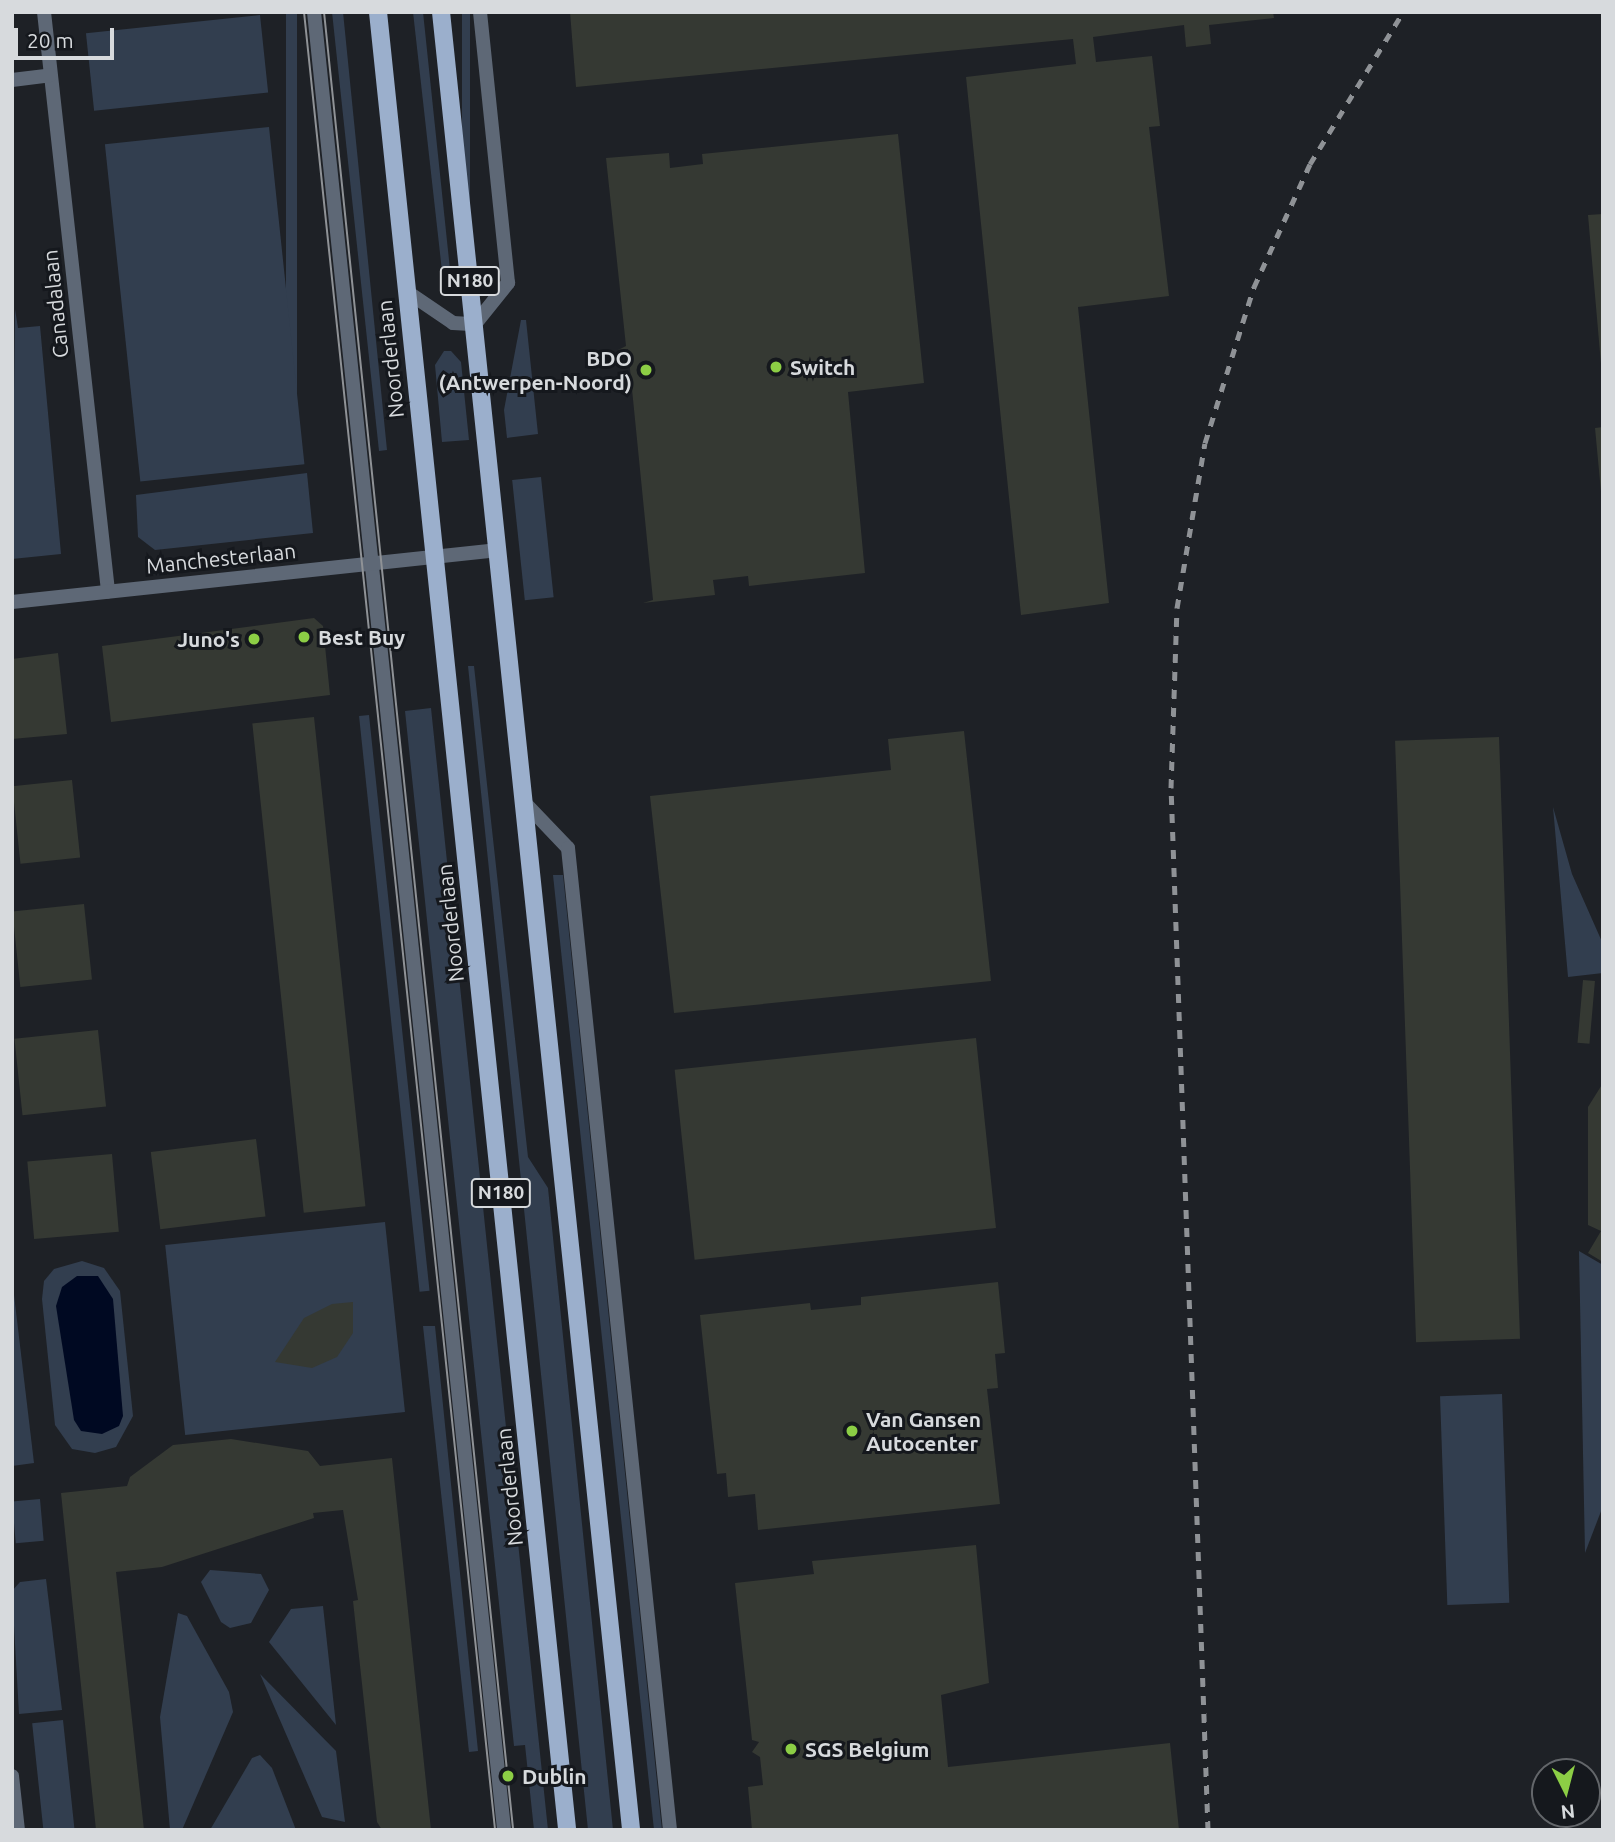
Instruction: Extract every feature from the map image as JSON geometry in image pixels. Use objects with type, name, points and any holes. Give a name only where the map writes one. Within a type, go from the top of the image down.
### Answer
[{"type":"main road","name":"Noorderlaan","points":[[378,12],[567,1830]]},
{"type":"main road","name":"N180","points":[[441,12],[631,1830]]},
{"type":"street","name":"Canadalaan","points":[[44,12],[108,591]]},
{"type":"street","points":[[314,12],[505,1830]]},
{"type":"street","points":[[406,291],[453,323],[475,324],[508,283],[480,12]]},
{"type":"street","points":[[12,80],[50,75]]},
{"type":"street","name":"Manchesterlaan","points":[[12,602],[498,550]]},
{"type":"street","points":[[525,803],[568,848],[670,1830]]},
{"type":"street","points":[[12,1776],[18,1830]]},
{"type":"shaded area","points":[[286,12],[297,12],[297,458],[286,458]]},
{"type":"shaded area","points":[[332,12],[343,12],[387,450],[379,451]]},
{"type":"shaded area","points":[[413,12],[423,12],[451,279],[443,280]]},
{"type":"shaded area","points":[[462,12],[470,12],[470,275],[462,275]]},
{"type":"shaded area","points":[[260,15],[268,93],[94,111],[86,33]]},
{"type":"shaded area","points":[[269,127],[304,464],[140,481],[105,144]]},
{"type":"shaded area","points":[[15,309],[18,328],[40,326],[61,554],[12,559]]},
{"type":"shaded area","points":[[521,320],[526,320],[538,434],[507,438],[504,410]]},
{"type":"shaded area","points":[[444,351],[451,351],[461,362],[469,440],[442,442],[435,365]]},
{"type":"shaded area","points":[[307,473],[313,533],[155,550],[138,537],[136,495]]},
{"type":"shaded area","points":[[541,477],[554,597],[525,600],[512,480]]},
{"type":"shaded area","points":[[468,666],[474,666],[528,1157],[548,1188],[613,1830],[588,1830]]},
{"type":"shaded area","points":[[431,708],[548,1830],[534,1830],[525,1745],[514,1746],[405,711]]},
{"type":"shaded area","points":[[369,715],[430,1291],[420,1292],[359,716]]},
{"type":"shaded area","points":[[1553,807],[1572,874],[1603,944],[1603,973],[1568,977]]},
{"type":"shaded area","points":[[553,875],[563,875],[662,1830],[654,1830]]},
{"type":"shaded area","points":[[385,1222],[405,1412],[185,1435],[165,1245]]},
{"type":"shaded area","points":[[1579,1251],[1603,1265],[1603,1506],[1585,1553]]},
{"type":"shaded area","points":[[82,1261],[104,1268],[120,1291],[133,1416],[116,1447],[95,1453],[72,1449],[55,1425],[42,1299],[44,1281],[54,1269]]},
{"type":"shaded area","points":[[77,1276],[98,1276],[113,1299],[123,1416],[119,1426],[102,1434],[81,1431],[74,1420],[56,1306],[62,1287]]},
{"type":"shaded area","points":[[12,1278],[34,1463],[12,1466]]},
{"type":"shaded area","points":[[423,1326],[435,1326],[478,1751],[469,1752]]},
{"type":"shaded area","points":[[1502,1394],[1509,1603],[1447,1605],[1440,1396]]},
{"type":"shaded area","points":[[40,1499],[44,1541],[16,1543],[12,1501]]},
{"type":"shaded area","points":[[210,1570],[261,1574],[269,1590],[251,1623],[230,1628],[221,1622],[201,1582]]},
{"type":"shaded area","points":[[46,1579],[62,1710],[19,1714],[12,1591],[20,1582]]},
{"type":"shaded area","points":[[323,1606],[336,1725],[269,1642],[291,1609]]},
{"type":"shaded area","points":[[178,1613],[187,1616],[229,1692],[233,1712],[182,1830],[170,1830],[160,1717]]},
{"type":"shaded area","points":[[260,1674],[336,1751],[345,1822],[322,1817]]},
{"type":"shaded area","points":[[63,1720],[75,1830],[43,1830],[32,1723]]},
{"type":"shaded area","points":[[260,1755],[272,1768],[296,1830],[210,1830],[252,1758]]},
{"type":"building","points":[[570,12],[1273,12],[1274,18],[1209,25],[1211,44],[1186,47],[1184,25],[1093,37],[1096,62],[1152,56],[1160,126],[1149,127],[1169,296],[1078,307],[1109,603],[1021,615],[966,77],[1076,64],[1073,39],[576,87]]},
{"type":"building","name":"Switch","points":[[898,134],[924,383],[848,392],[865,573],[749,586],[748,576],[713,580],[715,595],[643,603],[653,600],[628,349],[618,350],[626,346],[606,158],[669,153],[670,168],[703,164],[702,154]]},
{"type":"building","points":[[1603,214],[1603,364],[1601,364],[1588,215]]},
{"type":"building","points":[[1603,427],[1603,492],[1601,492],[1595,428]]},
{"type":"building","points":[[314,618],[323,626],[330,695],[111,722],[102,646]]},
{"type":"building","points":[[58,653],[67,734],[12,739],[12,659]]},
{"type":"building","points":[[314,717],[365,1206],[304,1213],[252,723]]},
{"type":"building","points":[[964,731],[991,981],[674,1013],[650,796],[891,770],[888,739]]},
{"type":"building","points":[[1499,737],[1520,1339],[1416,1342],[1395,741]]},
{"type":"building","points":[[72,780],[80,858],[20,864],[12,786]]},
{"type":"building","points":[[84,904],[92,980],[20,987],[12,912]]},
{"type":"building","points":[[1583,980],[1595,981],[1589,1044],[1578,1043]]},
{"type":"building","points":[[98,1030],[106,1107],[23,1115],[14,1039]]},
{"type":"building","points":[[976,1038],[996,1228],[695,1260],[675,1070]]},
{"type":"building","points":[[1603,1083],[1603,1262],[1588,1253],[1601,1231],[1588,1225],[1588,1107]]},
{"type":"building","points":[[256,1139],[266,1216],[160,1229],[151,1152]]},
{"type":"building","points":[[112,1154],[119,1232],[34,1239],[27,1161]]},
{"type":"building","name":"Van Gansen Autocenter","points":[[998,1282],[1005,1353],[995,1354],[998,1388],[987,1389],[1000,1504],[758,1530],[755,1494],[728,1497],[726,1473],[717,1474],[700,1315],[810,1303],[811,1310],[861,1305],[861,1297]]},
{"type":"building","points":[[353,1302],[353,1333],[337,1357],[312,1368],[275,1362],[304,1318],[332,1304]]},
{"type":"building","points":[[231,1439],[308,1451],[320,1466],[392,1458],[431,1830],[382,1830],[377,1822],[353,1601],[358,1600],[343,1510],[313,1513],[314,1518],[162,1567],[116,1572],[144,1830],[96,1830],[61,1493],[127,1486],[130,1477],[173,1445]]},
{"type":"building","points":[[976,1545],[989,1683],[941,1695],[948,1767],[1170,1743],[1179,1830],[752,1830],[748,1787],[763,1785],[760,1757],[752,1752],[759,1742],[752,1740],[735,1583],[814,1574],[812,1561]]},
{"type":"tram line","points":[[304,12],[495,1830]]},
{"type":"tram line","points":[[324,12],[513,1830]]},
{"type":"railway","points":[[1208,1830],[1171,788],[1177,608],[1205,443],[1254,287],[1310,164],[1403,12]]},
{"type":"place","name":"Switch","points":[[776,367]]},
{"type":"place","name":"BDO (Antwerpen-Noord)","points":[[646,370]]},
{"type":"place","name":"Best Buy","points":[[304,637]]},
{"type":"place","name":"Juno's","points":[[254,639]]},
{"type":"place","name":"Van Gansen Autocenter","points":[[852,1431]]},
{"type":"place","name":"SGS Belgium","points":[[791,1749]]},
{"type":"place","name":"Dublin","points":[[508,1776]]}]
